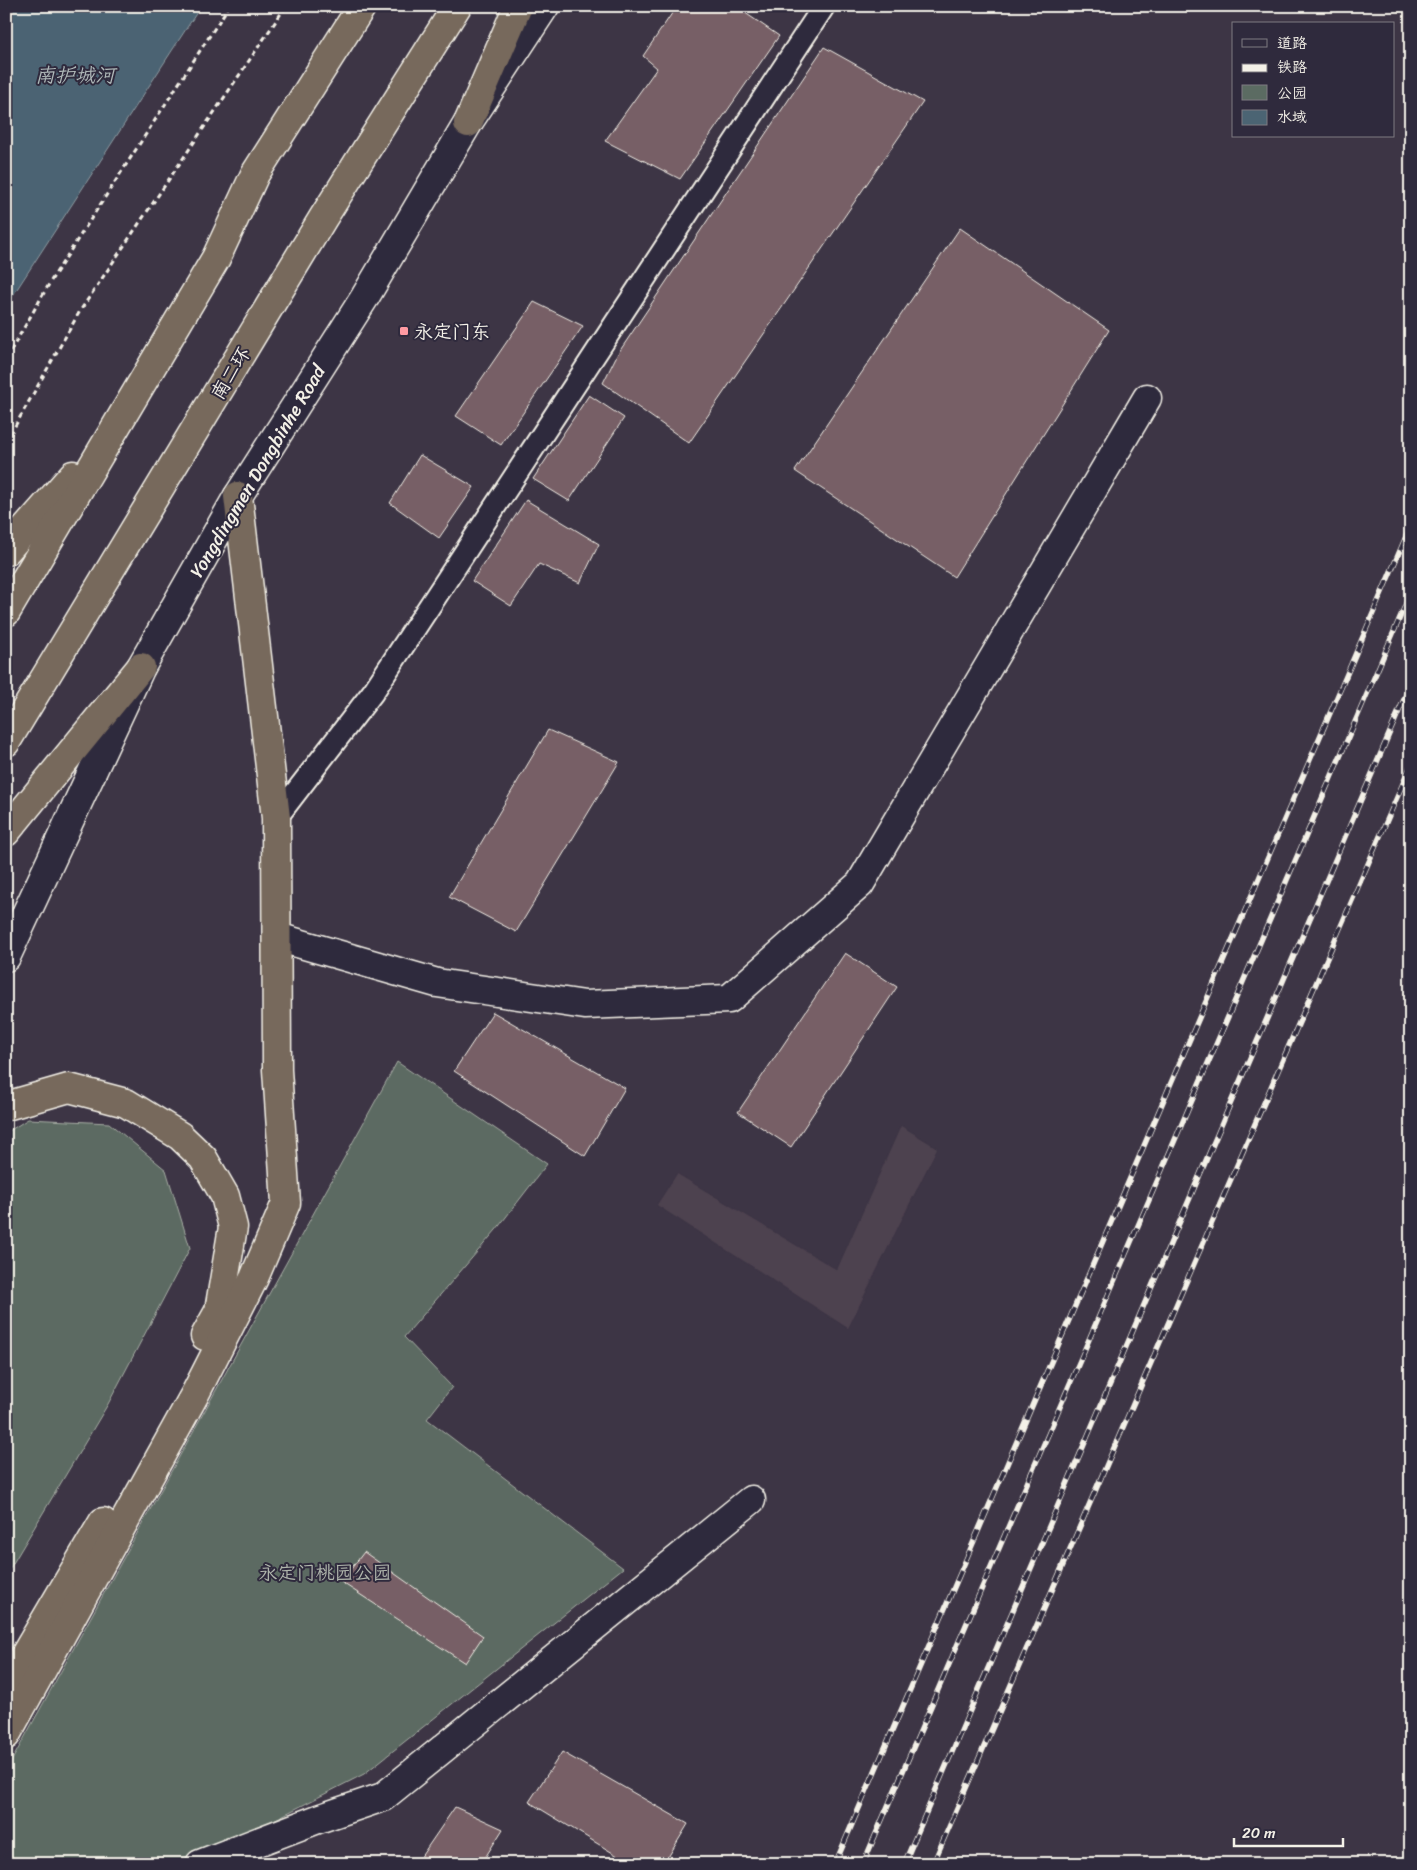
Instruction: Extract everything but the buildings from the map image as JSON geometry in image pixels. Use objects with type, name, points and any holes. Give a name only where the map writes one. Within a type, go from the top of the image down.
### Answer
[{"type":"highway","points":[[6,612],[216,258],[255,174],[362,6]]},
{"type":"highway","name":"南二环","points":[[6,742],[323,218],[457,6]]},
{"type":"highway","points":[[468,123],[518,6]]},
{"type":"highway","points":[[6,551],[116,427]]},
{"type":"highway","points":[[6,1735],[195,1394],[254,1278],[286,1203],[277,1070],[276,818],[238,496]]},
{"type":"highway","points":[[6,832],[141,667]]},
{"type":"highway","points":[[6,1106],[69,1088],[126,1103],[180,1136],[203,1158],[226,1196],[233,1227],[219,1311],[118,1496],[6,1687]]},
{"type":"street","name":"Yongdingmen Dongbinhe Road","points":[[6,957],[141,667],[238,496],[365,297],[468,123],[545,6]]},
{"type":"street","points":[[276,937],[437,983],[585,1005],[729,999],[860,884],[1146,398]]},
{"type":"street","points":[[200,1864],[318,1819],[384,1797],[751,1500]]},
{"type":"lane","points":[[276,818],[373,692],[824,6]]},
{"type":"path","points":[[6,359],[52,279],[229,6]]},
{"type":"path","points":[[6,442],[80,311],[286,6]]},
{"type":"shaded area","points":[[901,1126],[937,1148],[848,1328],[657,1205],[677,1174],[837,1270]]},
{"type":"green space","name":"永定门桃园公园","points":[[397,1062],[547,1164],[496,1230],[404,1337],[452,1387],[427,1419],[623,1568],[364,1774],[187,1864],[6,1864],[6,1771]]},
{"type":"green space","points":[[28,1119],[109,1123],[166,1170],[190,1248],[108,1404],[6,1575],[6,1133]]},
{"type":"water","name":"南护城河","points":[[6,6],[201,6],[6,306]]},
{"type":"railway","points":[[835,1864],[1411,525]]},
{"type":"railway","points":[[863,1864],[1411,592]]},
{"type":"railway","points":[[904,1864],[1411,683]]},
{"type":"railway","points":[[933,1864],[1411,765]]},
{"type":"place","name":"永定门东","points":[[404,331]]}]
